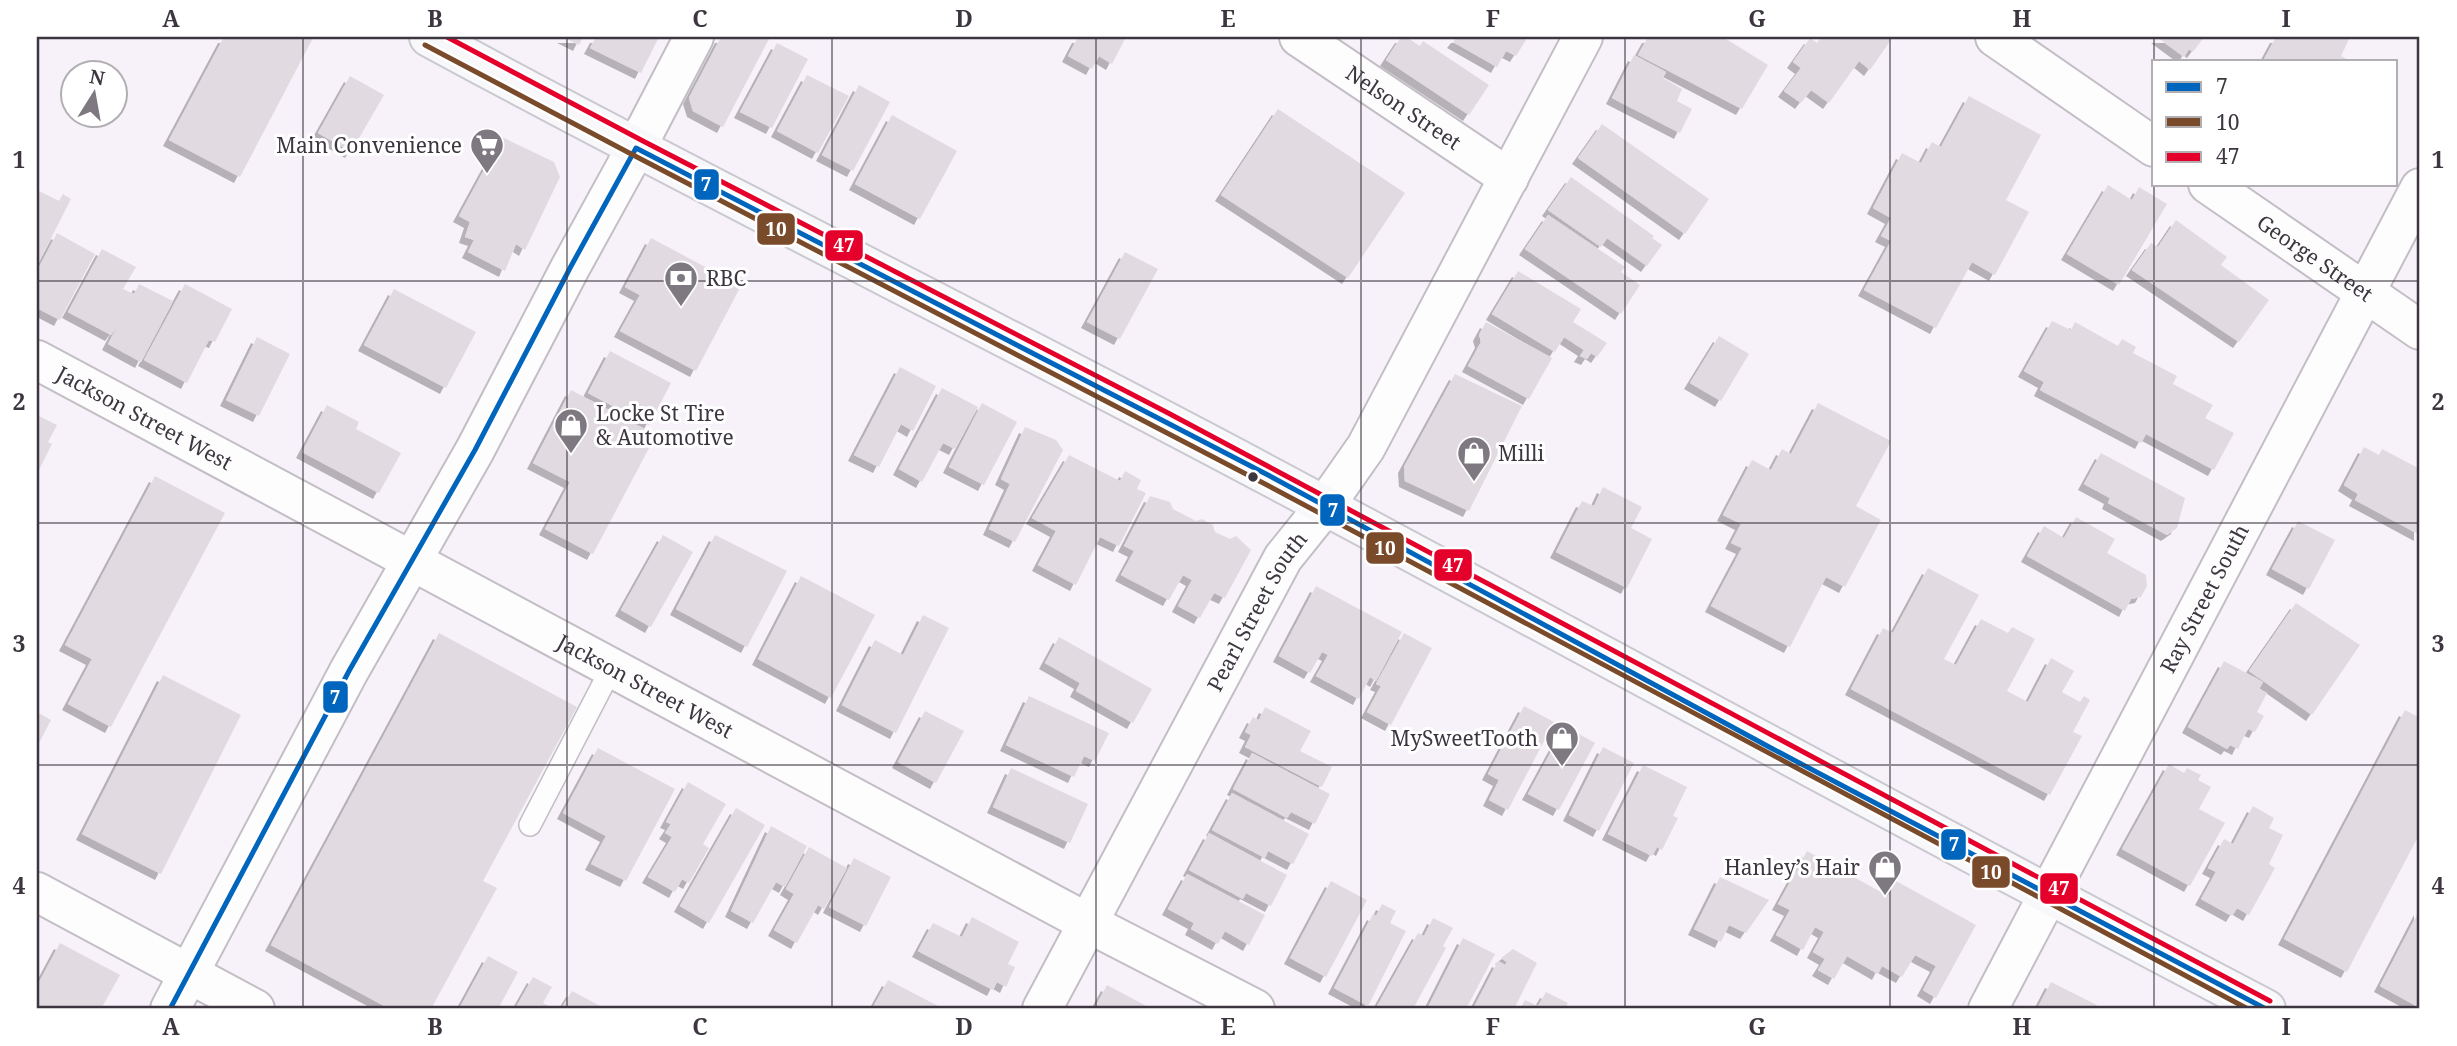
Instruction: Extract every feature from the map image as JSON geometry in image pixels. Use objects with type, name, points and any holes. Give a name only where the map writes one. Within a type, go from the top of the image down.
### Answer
[{"type":"main road","points":[[429,37],[636,148],[1256,469],[2048,895],[2266,1009]]},
{"type":"street","points":[[170,1009],[349,671],[475,450],[694,37]]},
{"type":"street","name":"Nelson Street","points":[[1299,37],[1510,178]]},
{"type":"street","name":"Pearl Street South","points":[[1042,1009],[1283,558],[1324,507],[1366,447],[1583,37]]},
{"type":"street","points":[[1995,37],[2152,146]]},
{"type":"street","name":"George Street","points":[[2211,186],[2420,330]]},
{"type":"street","name":"Ray Street South","points":[[1988,1009],[2420,188]]},
{"type":"street","name":"Jackson Street West","points":[[37,360],[611,669],[1255,1009]]},
{"type":"street","points":[[37,892],[255,1009]]},
{"type":"lane","points":[[530,825],[611,669]]},
{"type":"building","points":[[224,37],[313,38],[240,177],[169,140]]},
{"type":"building","points":[[563,37],[583,37],[579,45]]},
{"type":"building","points":[[596,37],[659,37],[641,73],[590,48]]},
{"type":"building","points":[[721,37],[770,37],[723,127],[693,111],[689,98]]},
{"type":"building","points":[[1078,37],[1126,37],[1112,64],[1099,56],[1092,69],[1068,56]]},
{"type":"building","points":[[1401,37],[1406,37],[1420,46],[1423,41],[1489,85],[1469,115],[1386,60]]},
{"type":"building","points":[[1457,37],[1521,37],[1526,40],[1516,56],[1506,51],[1497,67],[1453,42]]},
{"type":"building","points":[[1648,37],[1723,37],[1768,65],[1742,109],[1638,55]]},
{"type":"building","points":[[1821,37],[1893,37],[1870,70],[1859,61],[1829,103],[1811,90],[1801,103],[1784,91],[1801,68],[1793,62],[1810,38],[1817,43]]},
{"type":"building","points":[[2157,37],[2204,37],[2193,52],[2189,49],[2184,57]]},
{"type":"building","points":[[2276,37],[2350,37],[2341,56],[2349,60],[2264,60]]},
{"type":"building","points":[[777,43],[808,59],[772,128],[740,112]]},
{"type":"building","points":[[1634,55],[1666,72],[1663,78],[1682,89],[1677,101],[1692,109],[1680,133],[1612,98]]},
{"type":"building","points":[[807,75],[849,96],[818,153],[777,131]]},
{"type":"building","points":[[350,76],[384,95],[351,152],[318,133]]},
{"type":"building","points":[[859,85],[890,102],[853,171],[822,155]]},
{"type":"building","points":[[1969,96],[2041,135],[2006,200],[2029,212],[1995,275],[1972,262],[1936,328],[1864,290],[1891,241],[1881,236],[1891,218],[1873,208],[1902,153],[1921,163],[1932,142],[1941,147]]},
{"type":"building","points":[[1278,109],[1405,193],[1348,278],[1221,195]]},
{"type":"building","points":[[892,115],[957,151],[920,219],[855,184]]},
{"type":"building","points":[[1602,124],[1709,199],[1685,234],[1578,158]]},
{"type":"building","points":[[502,137],[554,162],[560,177],[525,250],[516,244],[505,271],[468,252],[474,240],[465,237],[470,222],[459,216]]},
{"type":"building","points":[[1571,177],[1654,236],[1652,238],[1662,245],[1647,266],[1607,238],[1601,247],[1548,210]]},
{"type":"building","points":[[2108,185],[2132,200],[2139,187],[2167,204],[2119,285],[2067,254]]},
{"type":"building","points":[[37,190],[59,201],[63,194],[71,199],[37,266]]},
{"type":"building","points":[[1548,215],[1625,267],[1621,272],[1640,285],[1621,314],[1525,249]]},
{"type":"building","points":[[2176,220],[2227,257],[2221,265],[2269,300],[2239,342],[2132,270],[2151,243],[2158,247]]},
{"type":"building","points":[[57,233],[95,254],[60,320],[37,308],[37,271]]},
{"type":"building","points":[[651,238],[741,286],[696,371],[620,331],[640,295],[625,287]]},
{"type":"building","points":[[102,249],[136,267],[123,289],[134,294],[139,284],[173,301],[141,362],[108,344],[117,327],[111,335],[68,312]]},
{"type":"building","points":[[1125,252],[1158,269],[1120,339],[1087,322]]},
{"type":"building","points":[[1518,271],[1581,309],[1573,322],[1607,343],[1597,357],[1591,353],[1587,359],[1580,356],[1584,350],[1564,337],[1555,352],[1492,314]]},
{"type":"building","points":[[185,284],[232,309],[215,342],[209,340],[187,383],[144,360]]},
{"type":"building","points":[[394,289],[476,332],[446,388],[364,345]]},
{"type":"building","points":[[2052,321],[2071,330],[2075,322],[2118,346],[2122,339],[2136,347],[2133,353],[2177,376],[2173,384],[2213,405],[2205,418],[2234,433],[2214,470],[2146,434],[2141,443],[2040,390],[2044,382],[2024,371]]},
{"type":"building","points":[[1486,322],[1552,358],[1529,399],[1468,366],[1481,342],[1479,335]]},
{"type":"building","points":[[1719,336],[1749,354],[1721,401],[1690,383]]},
{"type":"building","points":[[257,337],[290,354],[259,416],[226,400]]},
{"type":"building","points":[[610,351],[671,383],[649,425],[588,393]]},
{"type":"building","points":[[900,367],[936,386],[913,431],[901,424],[879,467],[854,455]]},
{"type":"building","points":[[1455,374],[1522,406],[1469,511],[1405,481],[1404,467]]},
{"type":"building","points":[[942,388],[978,407],[955,449],[943,443],[922,482],[899,469]]},
{"type":"building","points":[[571,390],[656,435],[593,554],[545,529],[570,482],[533,463]]},
{"type":"building","points":[[982,403],[1017,422],[984,485],[949,467]]},
{"type":"building","points":[[1818,403],[1891,441],[1856,506],[1881,520],[1845,587],[1826,577],[1790,647],[1711,606],[1742,548],[1731,543],[1741,524],[1723,515],[1752,460],[1771,470],[1782,449],[1791,454]]},
{"type":"building","points":[[327,405],[359,422],[356,429],[401,453],[379,493],[302,452]]},
{"type":"building","points":[[37,415],[57,425],[48,442],[52,444],[37,474]]},
{"type":"building","points":[[1025,427],[1056,440],[1063,450],[1015,542],[989,529],[1010,484],[1001,479]]},
{"type":"building","points":[[2364,447],[2379,455],[2382,449],[2420,469],[2420,535],[2355,500],[2358,494],[2344,485]]},
{"type":"building","points":[[2101,453],[2185,498],[2177,528],[2167,535],[2108,503],[2110,498],[2084,484]]},
{"type":"building","points":[[1069,455],[1120,481],[1125,471],[1141,480],[1137,489],[1146,493],[1119,546],[1100,537],[1076,585],[1038,565],[1056,531],[1032,518]]},
{"type":"building","points":[[155,476],[225,513],[111,727],[68,704],[92,659],[65,645]]},
{"type":"building","points":[[1603,487],[1642,507],[1631,528],[1652,539],[1627,588],[1556,552],[1582,501],[1594,506]]},
{"type":"building","points":[[1150,496],[1170,502],[1173,509],[1196,521],[1202,519],[1213,525],[1215,532],[1230,539],[1236,536],[1251,550],[1225,598],[1214,593],[1200,618],[1178,606],[1192,580],[1183,575],[1169,600],[1121,575],[1134,551],[1124,546]]},
{"type":"building","points":[[2076,517],[2115,539],[2107,553],[2146,575],[2147,586],[2141,597],[2131,599],[2125,611],[2027,556],[2044,526],[2064,538]]},
{"type":"building","points":[[2298,521],[2335,540],[2309,589],[2272,569]]},
{"type":"building","points":[[663,535],[693,552],[651,627],[621,610]]},
{"type":"building","points":[[715,535],[787,571],[747,647],[676,609]]},
{"type":"building","points":[[1928,568],[1979,595],[1944,659],[1956,665],[1981,619],[2008,633],[2012,627],[2035,639],[2007,691],[2028,702],[2051,658],[2074,671],[2062,692],[2080,702],[2084,696],[2090,700],[2073,732],[2082,736],[2050,795],[1851,689],[1883,628],[1893,633]]},
{"type":"building","points":[[801,576],[875,615],[831,698],[758,659]]},
{"type":"building","points":[[1316,586],[1402,632],[1376,681],[1370,677],[1359,699],[1316,676],[1328,655],[1322,652],[1310,673],[1279,656]]},
{"type":"building","points":[[2296,603],[2360,645],[2312,715],[2249,671]]},
{"type":"building","points":[[923,615],[949,628],[896,733],[842,705],[875,640],[903,655]]},
{"type":"building","points":[[439,633],[577,707],[483,881],[497,888],[431,1009],[390,1009],[271,945]]},
{"type":"building","points":[[1404,633],[1432,648],[1391,725],[1367,712],[1381,686],[1376,684]]},
{"type":"building","points":[[1059,637],[1152,689],[1133,723],[1076,691],[1080,683],[1045,663]]},
{"type":"building","points":[[2224,661],[2263,682],[2259,689],[2267,693],[2257,712],[2264,716],[2255,732],[2248,729],[2238,749],[2230,745],[2227,749],[2188,727]]},
{"type":"building","points":[[163,675],[241,715],[161,874],[82,834]]},
{"type":"building","points":[[1029,696],[1109,733],[1095,761],[1084,756],[1074,777],[1006,745]]},
{"type":"building","points":[[1524,706],[1554,722],[1508,810],[1489,800],[1499,780],[1488,774]]},
{"type":"building","points":[[1265,707],[1311,731],[1300,751],[1332,767],[1322,787],[1245,747],[1251,735],[1245,732],[1253,717],[1259,720]]},
{"type":"building","points":[[2405,710],[2420,718],[2420,833],[2347,972],[2284,939]]},
{"type":"building","points":[[925,711],[964,731],[936,783],[898,762]]},
{"type":"building","points":[[37,712],[51,720],[37,747]]},
{"type":"building","name":"MySweetTooth","points":[[1565,726],[1595,743],[1559,810],[1528,794]]},
{"type":"building","points":[[1603,747],[1634,763],[1599,831],[1569,815]]},
{"type":"building","points":[[598,748],[675,789],[626,881],[591,864],[606,836],[563,813]]},
{"type":"building","points":[[1252,753],[1330,794],[1315,824],[1291,812],[1287,818],[1233,789]]},
{"type":"building","points":[[2169,764],[2184,773],[2187,768],[2201,775],[2198,780],[2211,787],[2199,809],[2225,823],[2190,886],[2122,849]]},
{"type":"building","points":[[1643,765],[1687,787],[1673,816],[1678,818],[1662,850],[1657,847],[1652,856],[1608,834]]},
{"type":"building","points":[[1011,768],[1088,804],[1070,843],[993,807]]},
{"type":"building","points":[[688,782],[726,804],[703,844],[709,848],[689,883],[682,879],[675,892],[648,877],[672,837],[665,833],[671,824],[666,822]]},
{"type":"building","points":[[1232,793],[1309,834],[1293,864],[1268,851],[1265,858],[1212,830]]},
{"type":"building","points":[[2253,806],[2274,818],[2269,828],[2283,835],[2269,864],[2275,868],[2249,915],[2237,908],[2232,916],[2201,899],[2216,872],[2208,868],[2224,839],[2233,844]]},
{"type":"building","points":[[736,808],[765,825],[709,923],[680,906]]},
{"type":"building","points":[[771,826],[807,846],[785,887],[776,882],[753,923],[731,911]]},
{"type":"building","points":[[1209,833],[1287,875],[1271,906],[1246,893],[1243,899],[1189,870]]},
{"type":"building","points":[[809,847],[847,868],[824,909],[818,905],[797,943],[774,930],[794,894],[786,889]]},
{"type":"building","points":[[1807,851],[1888,896],[1896,881],[1976,925],[1936,998],[1923,990],[1936,966],[1915,955],[1902,977],[1882,966],[1878,974],[1847,956],[1834,979],[1818,970],[1825,959],[1813,952],[1824,932],[1815,927],[1803,950],[1776,935],[1790,910],[1778,904]]},
{"type":"building","points":[[854,858],[891,877],[866,926],[829,907]]},
{"type":"building","points":[[1187,874],[1265,915],[1249,945],[1225,931],[1218,944],[1191,929],[1194,923],[1168,909]]},
{"type":"building","points":[[1720,877],[1769,900],[1746,933],[1729,925],[1721,942],[1694,929]]},
{"type":"building","points":[[1331,881],[1367,900],[1326,977],[1290,958]]},
{"type":"building","points":[[1382,904],[1396,911],[1390,923],[1406,931],[1368,1006],[1334,988],[1373,914],[1376,916]]},
{"type":"building","points":[[2420,909],[2420,1008],[2380,986]]},
{"type":"building","points":[[972,917],[1019,942],[1008,964],[1015,967],[1006,987],[997,982],[993,990],[918,951],[933,923],[962,937]]},
{"type":"building","points":[[1433,918],[1453,928],[1443,946],[1446,948],[1413,1009],[1376,1008],[1418,933],[1424,936]]},
{"type":"building","points":[[1463,938],[1495,954],[1466,1009],[1427,1009]]},
{"type":"building","points":[[60,943],[120,975],[101,1009],[37,1009],[37,986]]},
{"type":"building","points":[[1513,949],[1537,963],[1514,1009],[1473,1009],[1498,961],[1505,965],[1507,962],[1501,958]]},
{"type":"building","points":[[488,956],[518,972],[498,1009],[459,1009]]},
{"type":"building","points":[[533,977],[552,987],[543,1003],[555,1009],[515,1009]]},
{"type":"building","points":[[888,980],[944,1009],[872,1009]]},
{"type":"building","points":[[2051,982],[2097,1005],[2095,1009],[2037,1009]]},
{"type":"building","points":[[1107,985],[1152,1009],[1094,1009]]},
{"type":"building","points":[[572,991],[606,1009],[561,1009]]},
{"type":"building","points":[[1546,992],[1568,1003],[1565,1009],[1520,1009],[1525,1000],[1538,1006]]},
{"type":"transit line","name":"47","points":[[447,37],[1170,414],[2270,1001]]},
{"type":"transit line","name":"10","points":[[425,45],[1267,485],[2248,1009]]},
{"type":"transit line","name":"7","points":[[170,1009],[349,671],[475,450],[636,148],[1268,475],[1771,748],[2266,1009]]},
{"type":"place","name":"Main Convenience","points":[[487,175]]},
{"type":"place","name":"RBC","points":[[681,308]]},
{"type":"place","name":"Locke St Tire & Automotive","points":[[571,455]]},
{"type":"place","name":"Milli","points":[[1474,483]]},
{"type":"place","name":"MySweetTooth","points":[[1562,768]]},
{"type":"place","name":"Hanley’s Hair","points":[[1885,897]]}]
